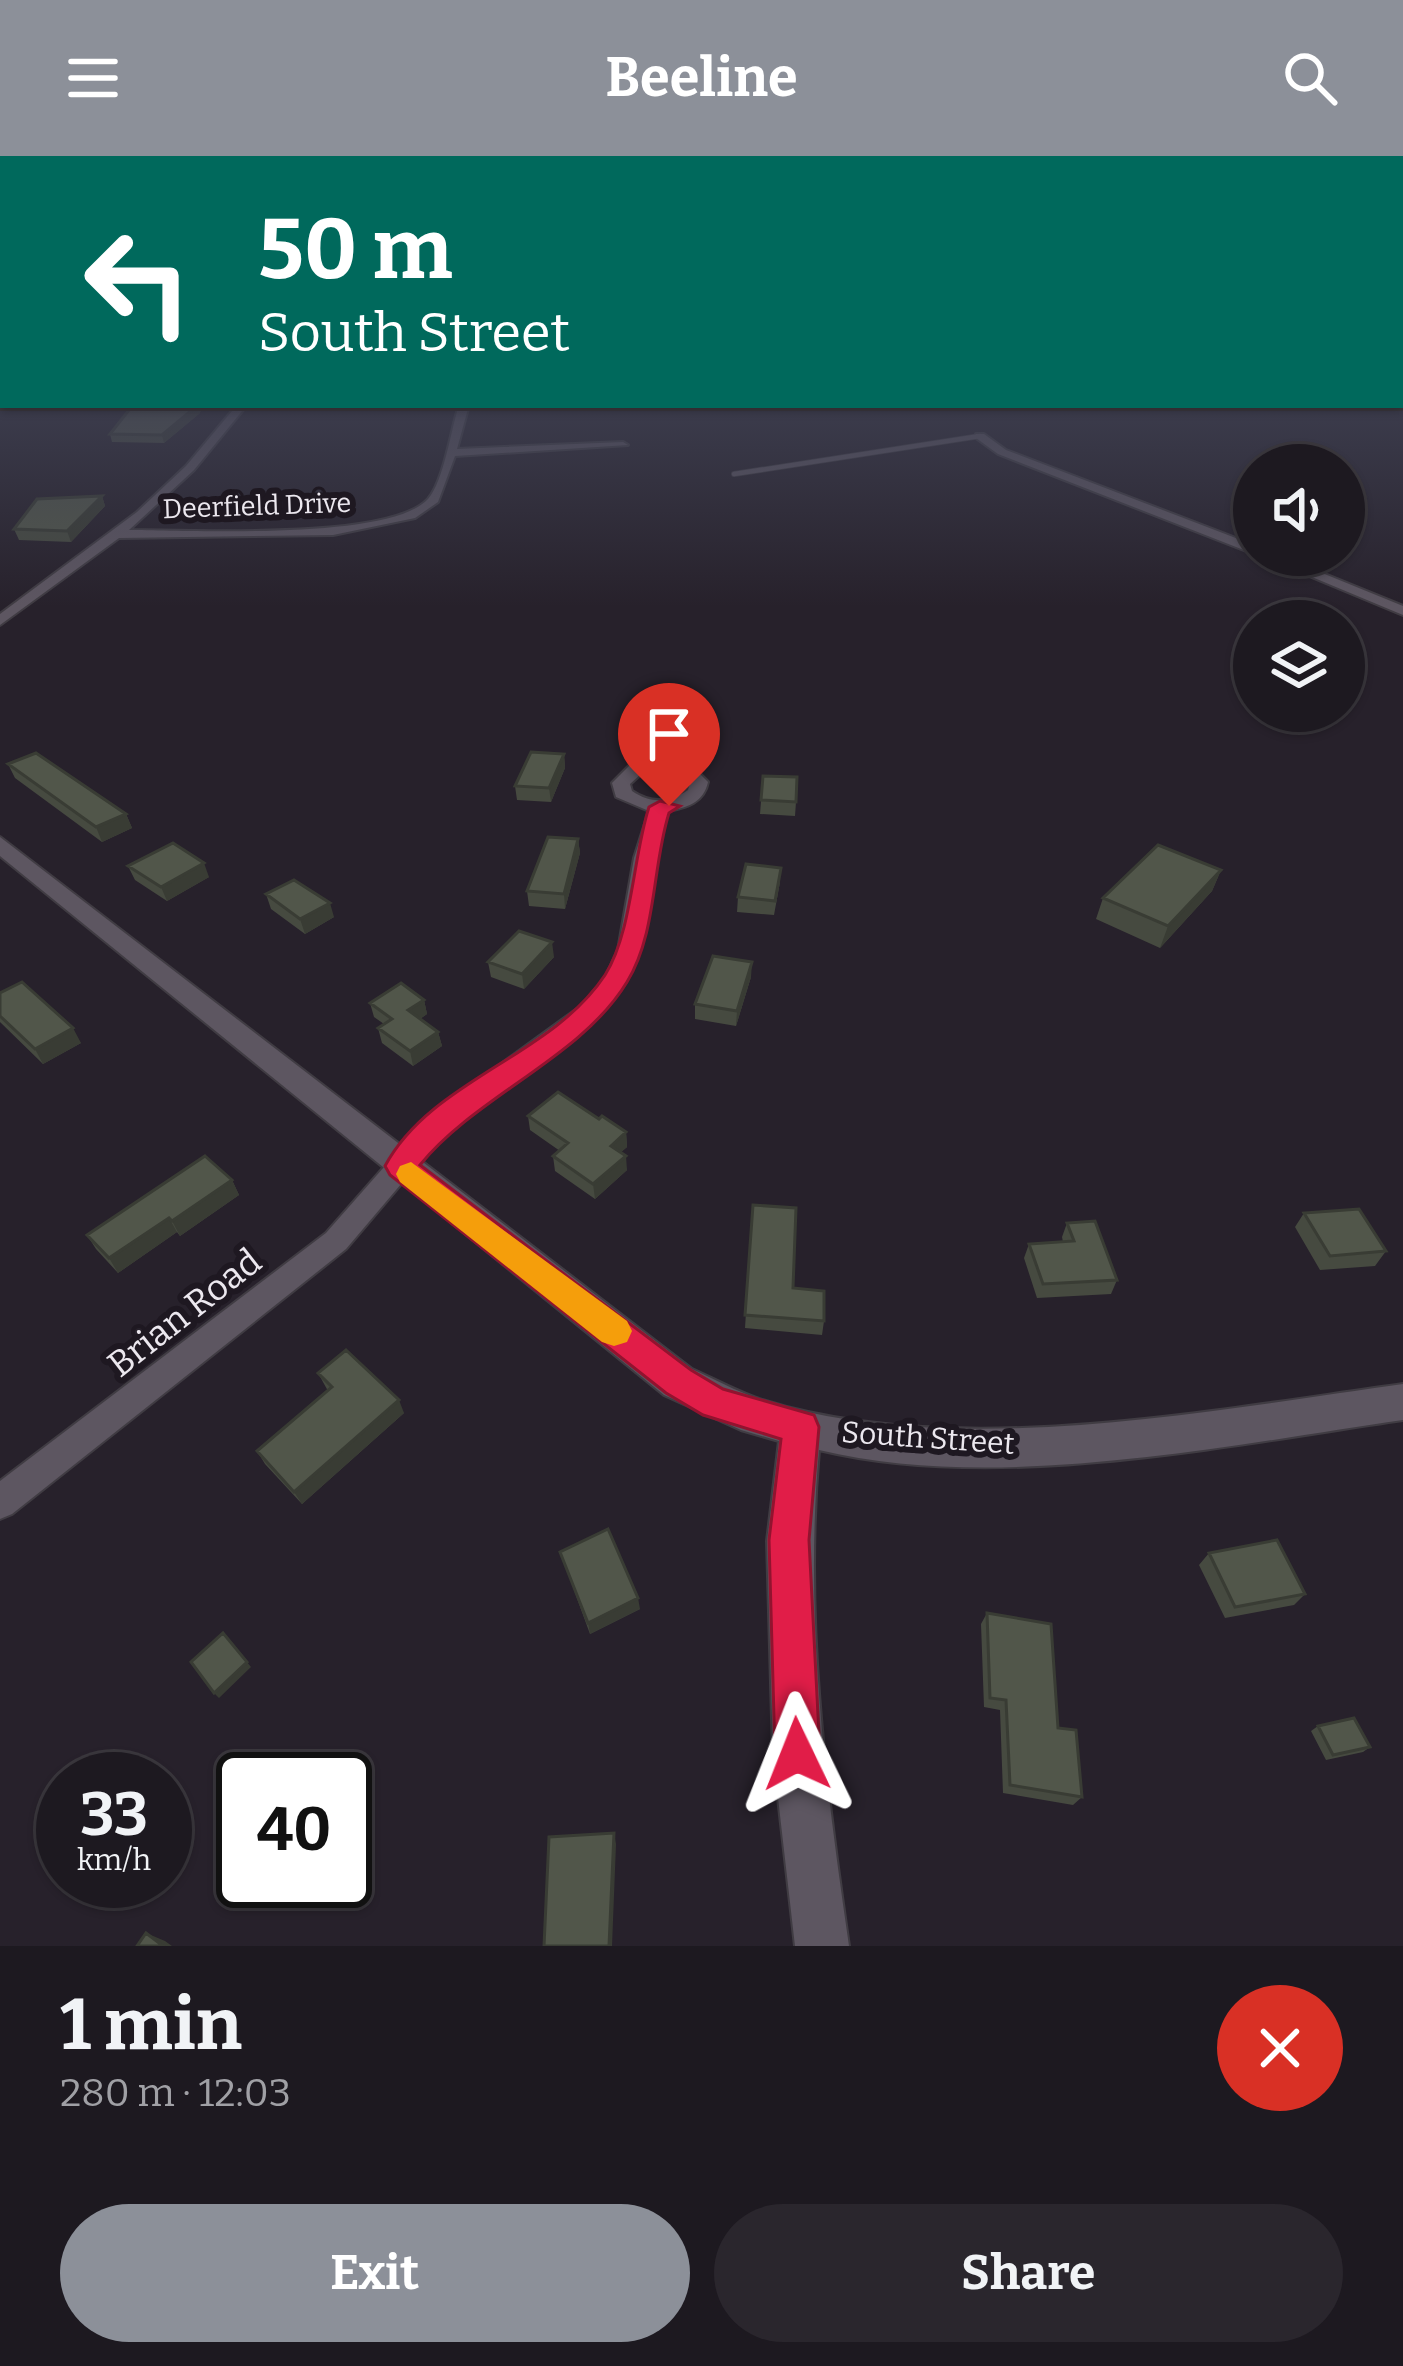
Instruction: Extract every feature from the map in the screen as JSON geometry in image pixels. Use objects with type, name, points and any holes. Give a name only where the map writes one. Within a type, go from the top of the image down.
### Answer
[{"type":"street","points":[[0,621],[119,534],[178,480],[213,440]]},
{"type":"street","name":"Deerfield Drive","points":[[119,534],[278,532],[390,524],[431,503],[452,440]]},
{"type":"street","points":[[985,440],[1003,452],[1233,542]]},
{"type":"street","points":[[448,453],[623,445]]},
{"type":"street","points":[[1317,576],[1403,611]]},
{"type":"street","name":"Brian Road","points":[[0,1502],[336,1241],[437,1124],[569,1028],[615,981],[629,950],[644,858],[660,807]]},
{"type":"street","name":"South Street","points":[[0,844],[400,1166],[678,1382],[715,1403],[801,1427],[952,1444],[1063,1444],[1403,1402]]},
{"type":"street","points":[[801,1427],[789,1540],[797,1754],[822,1946]]},
{"type":"lane","points":[[734,474],[957,440]]},
{"type":"building","points":[[102,496],[67,531],[14,529],[37,499]]},
{"type":"building","points":[[531,752],[564,754],[549,788],[515,786]]},
{"type":"building","points":[[36,753],[126,814],[96,827],[8,764]]},
{"type":"building","points":[[763,776],[797,777],[796,802],[761,800]]},
{"type":"building","points":[[548,837],[578,839],[564,894],[527,891]]},
{"type":"building","points":[[173,843],[204,863],[161,887],[128,866]]},
{"type":"building","points":[[1158,845],[1221,870],[1168,926],[1103,898]]},
{"type":"building","points":[[746,864],[781,868],[775,901],[738,897]]},
{"type":"building","points":[[294,880],[330,903],[300,919],[266,894]]},
{"type":"building","points":[[519,931],[552,942],[522,974],[488,962]]},
{"type":"building","points":[[713,956],[752,962],[737,1011],[695,1004]]},
{"type":"building","points":[[22,982],[73,1028],[35,1049],[0,1016],[0,993]]},
{"type":"building","points":[[401,983],[424,1000],[408,1010],[438,1032],[410,1051],[378,1028],[392,1019],[370,1003]]},
{"type":"building","points":[[558,1092],[626,1132],[611,1146],[626,1156],[593,1184],[553,1156],[568,1143],[528,1116]]},
{"type":"building","points":[[205,1156],[232,1180],[109,1258],[87,1235]]},
{"type":"building","points":[[753,1205],[796,1208],[793,1288],[824,1291],[824,1321],[745,1315]]},
{"type":"building","points":[[1359,1209],[1386,1251],[1330,1256],[1304,1213]]},
{"type":"building","points":[[1095,1221],[1117,1280],[1043,1284],[1029,1244],[1074,1241],[1067,1223]]},
{"type":"building","points":[[346,1350],[399,1400],[294,1492],[257,1451],[332,1387],[318,1373]]},
{"type":"building","points":[[608,1529],[638,1598],[588,1623],[560,1552]]},
{"type":"building","points":[[1277,1540],[1305,1594],[1235,1607],[1209,1553]]},
{"type":"building","points":[[987,1613],[1051,1624],[1058,1728],[1076,1730],[1082,1797],[1010,1785],[1006,1700],[990,1698]]},
{"type":"building","points":[[223,1633],[247,1662],[214,1693],[191,1662]]},
{"type":"building","points":[[1354,1718],[1370,1747],[1333,1755],[1318,1726]]},
{"type":"building","points":[[614,1833],[609,1946],[544,1946],[549,1837]]},
{"type":"building","points":[[146,1933],[163,1946],[137,1946]]},
{"type":"slow traffic","points":[[411,1174],[614,1331]]},
{"type":"route","points":[[669,806],[660,807],[649,841],[629,950],[615,981],[589,1012],[437,1124],[400,1166],[678,1382],[715,1403],[772,1423],[801,1427],[789,1540],[797,1754]]}]
